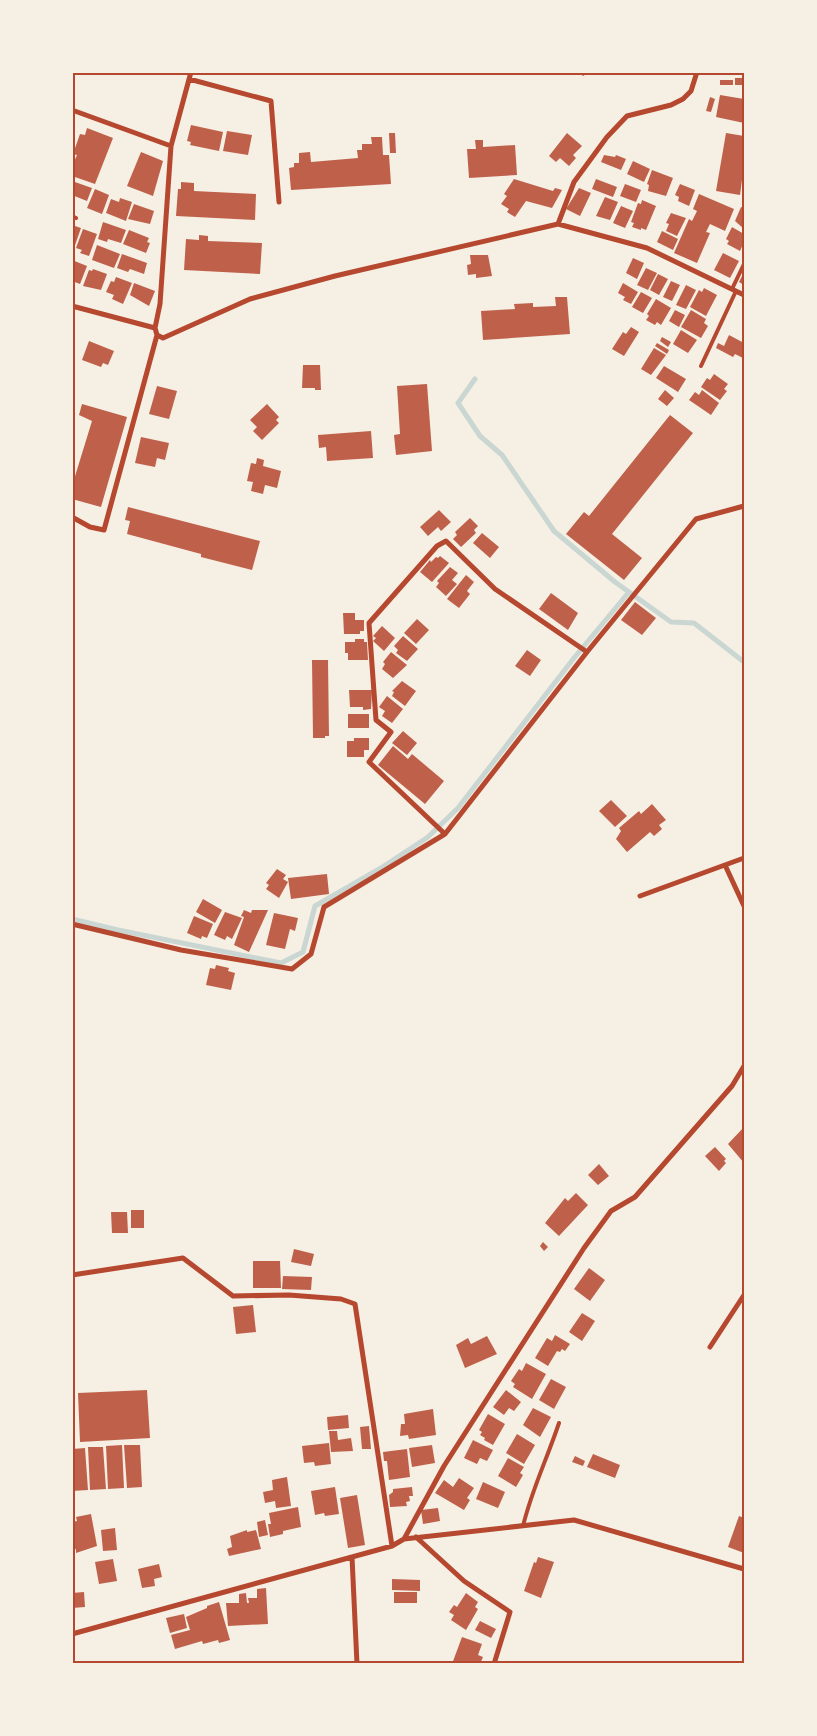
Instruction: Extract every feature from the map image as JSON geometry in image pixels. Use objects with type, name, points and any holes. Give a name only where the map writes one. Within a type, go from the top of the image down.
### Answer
[{"type":"street","points":[[558,224],[574,182],[607,137],[627,116],[671,105],[683,99],[690,91],[698,72]]},
{"type":"street","points":[[72,517],[90,527],[104,530],[157,336],[155,328],[160,304],[171,146],[190,76],[271,101],[279,202]]},
{"type":"street","points":[[72,110],[171,146]]},
{"type":"street","points":[[157,336],[164,338],[250,299],[335,276],[558,224],[647,248],[744,295]]},
{"type":"street","points":[[72,306],[155,328]]},
{"type":"street","points":[[72,924],[181,950],[292,969],[311,954],[324,907],[445,834],[587,652],[696,519],[744,506]]},
{"type":"street","points":[[445,834],[369,762],[391,732],[376,720],[369,623],[437,546],[446,541],[495,589],[587,652]]},
{"type":"street","points":[[640,896],[744,858]]},
{"type":"street","points":[[725,865],[744,906]]},
{"type":"street","points":[[404,1539],[444,1466],[584,1248],[611,1211],[635,1197],[732,1086],[744,1066]]},
{"type":"street","points":[[72,1275],[183,1258],[233,1296],[289,1295],[341,1299],[355,1304],[392,1546]]},
{"type":"street","points":[[710,1347],[744,1295]]},
{"type":"street","points":[[72,1634],[392,1546],[404,1539],[574,1520],[744,1569]]},
{"type":"street","points":[[416,1537],[464,1581],[510,1612],[494,1664]]},
{"type":"street","points":[[352,1557],[357,1664]]},
{"type":"lane","points":[[701,366],[744,264]]},
{"type":"lane","points":[[523,1526],[532,1490],[549,1452],[559,1423]]},
{"type":"building","points":[[573,72],[585,72],[584,76]]},
{"type":"building","points":[[735,78],[744,78],[744,85],[735,85]]},
{"type":"building","points":[[720,80],[733,80],[733,85],[720,85]]},
{"type":"building","points":[[720,95],[744,99],[744,123],[716,117]]},
{"type":"building","points":[[710,97],[715,99],[711,112],[706,111]]},
{"type":"building","points":[[191,125],[223,132],[219,151],[190,145],[191,142],[187,141]]},
{"type":"building","points":[[87,128],[113,138],[95,184],[72,176],[72,166],[77,155],[73,154],[80,134],[85,135]]},
{"type":"building","points":[[227,131],[252,135],[248,155],[223,151]]},
{"type":"building","points":[[389,133],[395,133],[396,153],[390,153]]},
{"type":"building","points":[[567,133],[582,146],[573,155],[576,158],[569,166],[560,158],[556,162],[549,156]]},
{"type":"building","points":[[726,133],[744,136],[744,165],[740,195],[716,191]]},
{"type":"building","points":[[371,137],[382,137],[383,155],[389,155],[391,184],[291,190],[289,168],[294,167],[294,163],[299,163],[299,153],[310,152],[311,162],[358,158],[357,150],[362,150],[362,144],[372,144]]},
{"type":"building","points":[[475,140],[483,140],[483,147],[515,145],[517,175],[469,178],[467,149],[476,149]]},
{"type":"building","points":[[141,152],[163,161],[153,196],[127,186]]},
{"type":"building","points":[[604,155],[615,157],[616,155],[626,159],[621,170],[601,162]]},
{"type":"building","points":[[633,161],[650,169],[644,182],[627,174]]},
{"type":"building","points":[[652,170],[673,178],[666,196],[648,191],[649,185],[647,184]]},
{"type":"building","points":[[514,179],[553,191],[555,188],[562,190],[552,208],[526,201],[515,217],[507,212],[509,209],[501,204],[507,196],[504,194]]},
{"type":"building","points":[[596,179],[617,187],[613,197],[592,189]]},
{"type":"building","points":[[72,181],[92,188],[87,201],[72,195]]},
{"type":"building","points":[[181,182],[194,183],[194,191],[256,194],[255,220],[176,216],[178,189],[181,189]]},
{"type":"building","points":[[625,184],[641,190],[636,202],[620,196]]},
{"type":"building","points":[[680,184],[695,190],[689,206],[678,201],[679,197],[675,195]]},
{"type":"building","points":[[579,188],[591,193],[580,216],[566,209]]},
{"type":"building","points":[[95,189],[109,195],[102,214],[87,208]]},
{"type":"building","points":[[699,194],[734,209],[725,231],[710,224],[706,232],[710,233],[697,263],[674,253],[689,219],[692,221],[697,211],[693,209]]},
{"type":"building","points":[[605,197],[618,202],[610,220],[596,216]]},
{"type":"building","points":[[120,198],[132,202],[126,221],[106,213],[111,199],[119,202]]},
{"type":"building","points":[[642,200],[656,206],[646,230],[632,227],[634,223],[631,222],[638,203],[641,204]]},
{"type":"building","points":[[134,204],[154,211],[150,224],[128,219]]},
{"type":"building","points":[[621,206],[633,211],[625,228],[613,223]]},
{"type":"building","points":[[741,207],[744,208],[744,229],[735,221]]},
{"type":"building","points":[[671,213],[686,218],[677,236],[666,231],[669,224],[666,223]]},
{"type":"building","points":[[103,222],[126,230],[121,243],[108,239],[107,242],[98,239]]},
{"type":"building","points":[[72,225],[81,228],[73,251],[72,251]]},
{"type":"building","points":[[732,227],[744,234],[744,242],[740,251],[727,244],[729,241],[726,239]]},
{"type":"building","points":[[83,229],[97,234],[89,256],[80,253],[82,250],[76,248]]},
{"type":"building","points":[[129,230],[149,238],[147,242],[150,243],[146,253],[123,244]]},
{"type":"building","points":[[662,231],[678,239],[673,250],[657,242]]},
{"type":"building","points":[[199,235],[208,236],[208,241],[262,243],[260,274],[184,270],[186,239],[199,240]]},
{"type":"building","points":[[97,245],[120,254],[114,268],[92,260]]},
{"type":"building","points":[[723,253],[739,261],[730,278],[714,270]]},
{"type":"building","points":[[122,254],[147,263],[144,274],[130,269],[128,272],[117,268]]},
{"type":"building","points":[[470,255],[488,255],[492,276],[476,278],[476,274],[468,275],[467,265],[471,264]]},
{"type":"building","points":[[633,258],[644,263],[637,279],[626,273]]},
{"type":"building","points":[[72,260],[87,266],[80,284],[72,281]]},
{"type":"building","points":[[646,268],[657,273],[648,290],[637,285]]},
{"type":"building","points":[[93,269],[107,274],[101,290],[83,286],[89,270],[92,271]]},
{"type":"building","points":[[744,272],[744,285],[739,282]]},
{"type":"building","points":[[658,274],[668,279],[659,295],[650,290]]},
{"type":"building","points":[[116,277],[132,283],[123,304],[112,299],[114,295],[106,292],[111,281],[114,282]]},
{"type":"building","points":[[671,281],[680,285],[672,301],[663,297]]},
{"type":"building","points":[[134,283],[155,291],[149,306],[130,295]]},
{"type":"building","points":[[623,283],[638,292],[631,304],[623,300],[625,297],[618,293]]},
{"type":"building","points":[[686,285],[696,290],[686,309],[676,305]]},
{"type":"building","points":[[704,288],[717,295],[706,316],[690,307],[699,290],[702,292]]},
{"type":"building","points":[[641,292],[652,298],[643,313],[632,307]]},
{"type":"building","points":[[555,297],[567,297],[570,334],[483,340],[481,311],[515,309],[514,304],[533,303],[533,307],[556,306]]},
{"type":"building","points":[[656,299],[671,308],[661,325],[657,322],[655,325],[646,320],[649,316],[647,314]]},
{"type":"building","points":[[675,310],[685,315],[679,327],[669,321]]},
{"type":"building","points":[[691,310],[706,319],[704,323],[708,326],[701,338],[681,327]]},
{"type":"building","points":[[631,327],[639,332],[624,356],[612,349],[623,332],[626,334]]},
{"type":"building","points":[[681,330],[697,340],[688,353],[673,344]]},
{"type":"building","points":[[729,335],[744,343],[743,358],[735,354],[733,357],[716,348],[718,343],[724,346]]},
{"type":"building","points":[[662,337],[671,342],[668,347],[660,341]]},
{"type":"building","points":[[89,341],[114,351],[108,365],[103,363],[101,367],[82,360]]},
{"type":"building","points":[[657,343],[669,350],[667,354],[655,346]]},
{"type":"building","points":[[654,348],[666,355],[651,375],[641,369]]},
{"type":"building","points":[[303,365],[320,365],[321,390],[302,388]]},
{"type":"building","points":[[664,366],[686,379],[678,392],[656,378]]},
{"type":"building","points":[[714,374],[728,384],[724,389],[727,391],[720,400],[701,387],[707,378],[710,380]]},
{"type":"building","points":[[427,384],[432,451],[396,455],[394,435],[400,434],[397,386]]},
{"type":"building","points":[[157,386],[177,391],[169,419],[149,414]]},
{"type":"building","points":[[665,390],[674,398],[667,406],[658,399]]},
{"type":"building","points":[[702,390],[719,403],[711,415],[689,400],[695,392],[699,395]]},
{"type":"building","points":[[82,404],[127,417],[101,507],[72,499],[72,486],[92,421],[79,415]]},
{"type":"building","points":[[267,404],[279,417],[276,420],[279,423],[262,440],[253,431],[257,427],[250,420]]},
{"type":"building","points":[[670,415],[693,433],[612,534],[642,558],[624,580],[566,534],[584,512],[589,516]]},
{"type":"building","points":[[371,431],[373,458],[327,461],[326,447],[319,448],[318,435]]},
{"type":"building","points":[[141,437],[169,443],[165,460],[157,458],[155,467],[135,463]]},
{"type":"building","points":[[257,458],[264,460],[263,466],[281,471],[277,488],[265,485],[263,494],[251,491],[253,482],[247,481],[251,463],[256,464]]},
{"type":"building","points":[[128,507],[260,541],[252,570],[201,557],[201,554],[127,534],[130,521],[125,520]]},
{"type":"building","points":[[439,510],[451,522],[441,531],[438,527],[428,536],[420,527]]},
{"type":"building","points":[[470,518],[478,526],[474,530],[476,533],[461,547],[453,539],[457,535],[455,532]]},
{"type":"building","points":[[482,533],[499,547],[490,558],[473,543]]},
{"type":"building","points":[[440,556],[449,563],[432,582],[420,572],[430,560],[431,562]]},
{"type":"building","points":[[450,567],[458,573],[452,580],[457,584],[446,596],[436,587],[439,583],[437,581]]},
{"type":"building","points":[[466,575],[474,582],[467,591],[470,594],[459,608],[447,599]]},
{"type":"building","points":[[551,593],[578,613],[568,630],[539,609]]},
{"type":"building","points":[[635,602],[656,618],[642,635],[621,620]]},
{"type":"building","points":[[343,613],[355,613],[355,620],[364,620],[364,631],[360,631],[360,634],[344,634]]},
{"type":"building","points":[[417,619],[429,630],[416,644],[404,633]]},
{"type":"building","points":[[382,626],[395,638],[384,651],[373,641],[376,638],[373,636]]},
{"type":"building","points":[[403,636],[418,649],[407,661],[396,653],[398,650],[394,646]]},
{"type":"building","points":[[355,639],[364,639],[364,642],[367,642],[368,660],[348,660],[348,653],[345,653],[345,642],[355,642]]},
{"type":"building","points":[[527,650],[541,660],[530,676],[515,666]]},
{"type":"building","points":[[391,652],[407,665],[393,678],[382,669],[385,664],[383,662]]},
{"type":"building","points":[[312,660],[328,660],[329,736],[325,736],[325,738],[313,738]]},
{"type":"building","points":[[402,681],[416,691],[405,706],[392,696],[394,692],[392,691]]},
{"type":"building","points":[[349,690],[372,690],[371,709],[363,710],[363,707],[350,707]]},
{"type":"building","points":[[387,696],[403,709],[392,723],[382,716],[385,711],[379,707]]},
{"type":"building","points":[[348,714],[369,714],[369,728],[348,728]]},
{"type":"building","points":[[403,731],[417,743],[407,755],[392,743]]},
{"type":"building","points":[[354,738],[369,738],[369,750],[364,750],[364,757],[347,757],[347,741],[354,741]]},
{"type":"building","points":[[393,746],[408,759],[412,754],[444,781],[425,804],[378,765]]},
{"type":"building","points":[[611,800],[627,816],[615,827],[599,811]]},
{"type":"building","points":[[652,804],[666,820],[659,825],[662,829],[654,836],[650,832],[627,852],[616,839],[621,831],[619,828],[639,811],[641,814]]},
{"type":"building","points":[[277,869],[286,875],[283,879],[288,882],[279,898],[266,889],[269,885],[266,883]]},
{"type":"building","points":[[327,874],[329,894],[291,899],[288,878]]},
{"type":"building","points":[[203,899],[222,910],[215,923],[196,912]]},
{"type":"building","points":[[244,910],[251,913],[252,910],[268,910],[249,952],[234,945],[244,917],[241,916]]},
{"type":"building","points":[[225,912],[242,918],[232,939],[227,936],[225,940],[214,935]]},
{"type":"building","points":[[274,913],[298,918],[295,931],[290,929],[285,949],[266,945]]},
{"type":"building","points":[[194,916],[213,924],[207,938],[202,936],[201,939],[187,933]]},
{"type":"building","points":[[216,965],[229,968],[228,971],[235,973],[231,990],[206,985],[210,968],[215,969]]},
{"type":"building","points":[[744,1127],[744,1163],[728,1144]]},
{"type":"building","points":[[715,1147],[726,1159],[724,1161],[726,1163],[719,1171],[705,1156]]},
{"type":"building","points":[[599,1164],[609,1176],[598,1185],[588,1175]]},
{"type":"building","points":[[576,1193],[588,1205],[559,1236],[545,1223],[565,1198],[568,1201]]},
{"type":"building","points":[[131,1210],[144,1210],[144,1228],[131,1228]]},
{"type":"building","points":[[111,1212],[127,1212],[128,1233],[112,1233]]},
{"type":"building","points":[[543,1242],[548,1247],[544,1251],[540,1246]]},
{"type":"building","points":[[294,1249],[314,1254],[311,1266],[291,1262]]},
{"type":"building","points":[[253,1261],[280,1261],[281,1288],[253,1288]]},
{"type":"building","points":[[589,1268],[605,1280],[590,1301],[574,1289]]},
{"type":"building","points":[[283,1276],[312,1277],[311,1290],[282,1289]]},
{"type":"building","points":[[253,1305],[256,1332],[236,1334],[233,1307]]},
{"type":"building","points":[[582,1313],[595,1321],[582,1341],[569,1332]]},
{"type":"building","points":[[555,1335],[570,1344],[565,1351],[562,1349],[560,1352],[557,1351],[548,1366],[535,1358],[547,1338],[552,1341]]},
{"type":"building","points":[[487,1336],[497,1354],[465,1368],[456,1345],[468,1338],[471,1344]]},
{"type":"building","points":[[526,1363],[546,1374],[532,1399],[513,1387],[515,1384],[511,1381],[519,1369],[522,1371]]},
{"type":"building","points":[[551,1379],[566,1387],[554,1409],[539,1400]]},
{"type":"building","points":[[147,1390],[150,1438],[80,1442],[78,1393]]},
{"type":"building","points":[[506,1390],[521,1402],[514,1411],[509,1408],[504,1415],[493,1407]]},
{"type":"building","points":[[533,1408],[551,1417],[540,1437],[523,1425]]},
{"type":"building","points":[[433,1409],[436,1435],[409,1439],[408,1435],[400,1436],[401,1424],[405,1424],[404,1414]]},
{"type":"building","points":[[488,1414],[505,1424],[493,1445],[484,1440],[485,1438],[480,1435],[482,1432],[479,1430]]},
{"type":"building","points":[[348,1415],[349,1428],[328,1430],[327,1417]]},
{"type":"building","points":[[369,1426],[371,1449],[362,1449],[360,1427]]},
{"type":"building","points":[[329,1431],[337,1431],[338,1440],[351,1438],[353,1451],[331,1452]]},
{"type":"building","points":[[517,1434],[535,1445],[524,1464],[506,1453]]},
{"type":"building","points":[[473,1440],[493,1450],[487,1461],[480,1458],[477,1464],[464,1458]]},
{"type":"building","points":[[329,1443],[331,1464],[315,1466],[314,1462],[304,1463],[302,1446]]},
{"type":"building","points":[[122,1445],[124,1488],[108,1489],[106,1446]]},
{"type":"building","points":[[124,1445],[140,1445],[142,1487],[127,1488]]},
{"type":"building","points":[[432,1445],[435,1463],[412,1467],[409,1448]]},
{"type":"building","points":[[88,1447],[103,1447],[106,1489],[90,1490]]},
{"type":"building","points":[[85,1448],[88,1490],[72,1491],[72,1449]]},
{"type":"building","points":[[407,1449],[410,1477],[389,1480],[387,1461],[384,1461],[383,1452]]},
{"type":"building","points":[[593,1454],[620,1465],[615,1478],[587,1467]]},
{"type":"building","points":[[575,1456],[585,1461],[583,1466],[572,1462]]},
{"type":"building","points":[[508,1458],[524,1467],[520,1473],[523,1475],[516,1487],[498,1476]]},
{"type":"building","points":[[287,1477],[291,1506],[276,1508],[275,1501],[265,1503],[263,1492],[273,1490],[272,1480]]},
{"type":"building","points":[[459,1478],[474,1488],[467,1498],[470,1500],[464,1510],[435,1493],[444,1480],[453,1487]]},
{"type":"building","points":[[483,1482],[505,1492],[498,1508],[476,1499]]},
{"type":"building","points":[[335,1487],[339,1514],[325,1516],[324,1513],[315,1515],[311,1491]]},
{"type":"building","points":[[412,1487],[413,1496],[409,1496],[410,1501],[406,1502],[407,1506],[390,1507],[389,1495],[393,1492],[393,1489]]},
{"type":"building","points":[[357,1495],[365,1545],[348,1548],[340,1498]]},
{"type":"building","points":[[298,1507],[301,1527],[283,1531],[283,1534],[270,1537],[268,1524],[271,1524],[269,1513]]},
{"type":"building","points":[[438,1508],[440,1521],[423,1524],[421,1510]]},
{"type":"building","points":[[91,1514],[97,1546],[76,1553],[76,1549],[72,1550],[72,1522],[77,1521],[76,1517]]},
{"type":"building","points":[[739,1516],[744,1518],[744,1553],[728,1547]]},
{"type":"building","points":[[265,1520],[268,1535],[259,1537],[257,1522]]},
{"type":"building","points":[[115,1528],[117,1550],[103,1551],[101,1530]]},
{"type":"building","points":[[247,1530],[247,1532],[256,1530],[261,1549],[229,1556],[227,1549],[232,1547],[230,1536]]},
{"type":"building","points":[[538,1557],[554,1562],[541,1598],[524,1591],[534,1562],[536,1563]]},
{"type":"building","points":[[113,1559],[117,1581],[99,1584],[95,1562]]},
{"type":"building","points":[[159,1564],[162,1577],[154,1579],[155,1586],[142,1588],[138,1569]]},
{"type":"building","points":[[392,1579],[420,1580],[420,1591],[392,1590]]},
{"type":"building","points":[[266,1588],[268,1624],[228,1626],[226,1603],[239,1603],[239,1594],[246,1593],[247,1603],[249,1603],[248,1598],[257,1598],[257,1589]]},
{"type":"building","points":[[84,1592],[85,1607],[72,1608],[72,1593]]},
{"type":"building","points":[[394,1592],[417,1592],[417,1603],[394,1603]]},
{"type":"building","points":[[466,1593],[478,1602],[475,1607],[478,1609],[466,1630],[451,1620],[454,1615],[449,1612],[454,1605],[457,1607]]},
{"type":"building","points":[[219,1602],[230,1640],[219,1643],[218,1640],[203,1644],[202,1641],[175,1649],[171,1635],[190,1630],[186,1617]]},
{"type":"building","points":[[184,1614],[187,1628],[170,1633],[166,1618]]},
{"type":"building","points":[[480,1621],[496,1629],[491,1638],[475,1630]]},
{"type":"building","points":[[462,1637],[482,1644],[478,1655],[483,1657],[480,1664],[452,1664]]},
{"type":"waterway","points":[[475,379],[458,403],[480,436],[502,455],[554,531],[615,582],[671,622],[694,623],[744,662]]},
{"type":"waterway","points":[[72,919],[281,963],[303,952],[315,906],[381,868],[428,837],[458,808],[574,658],[629,592]]}]
